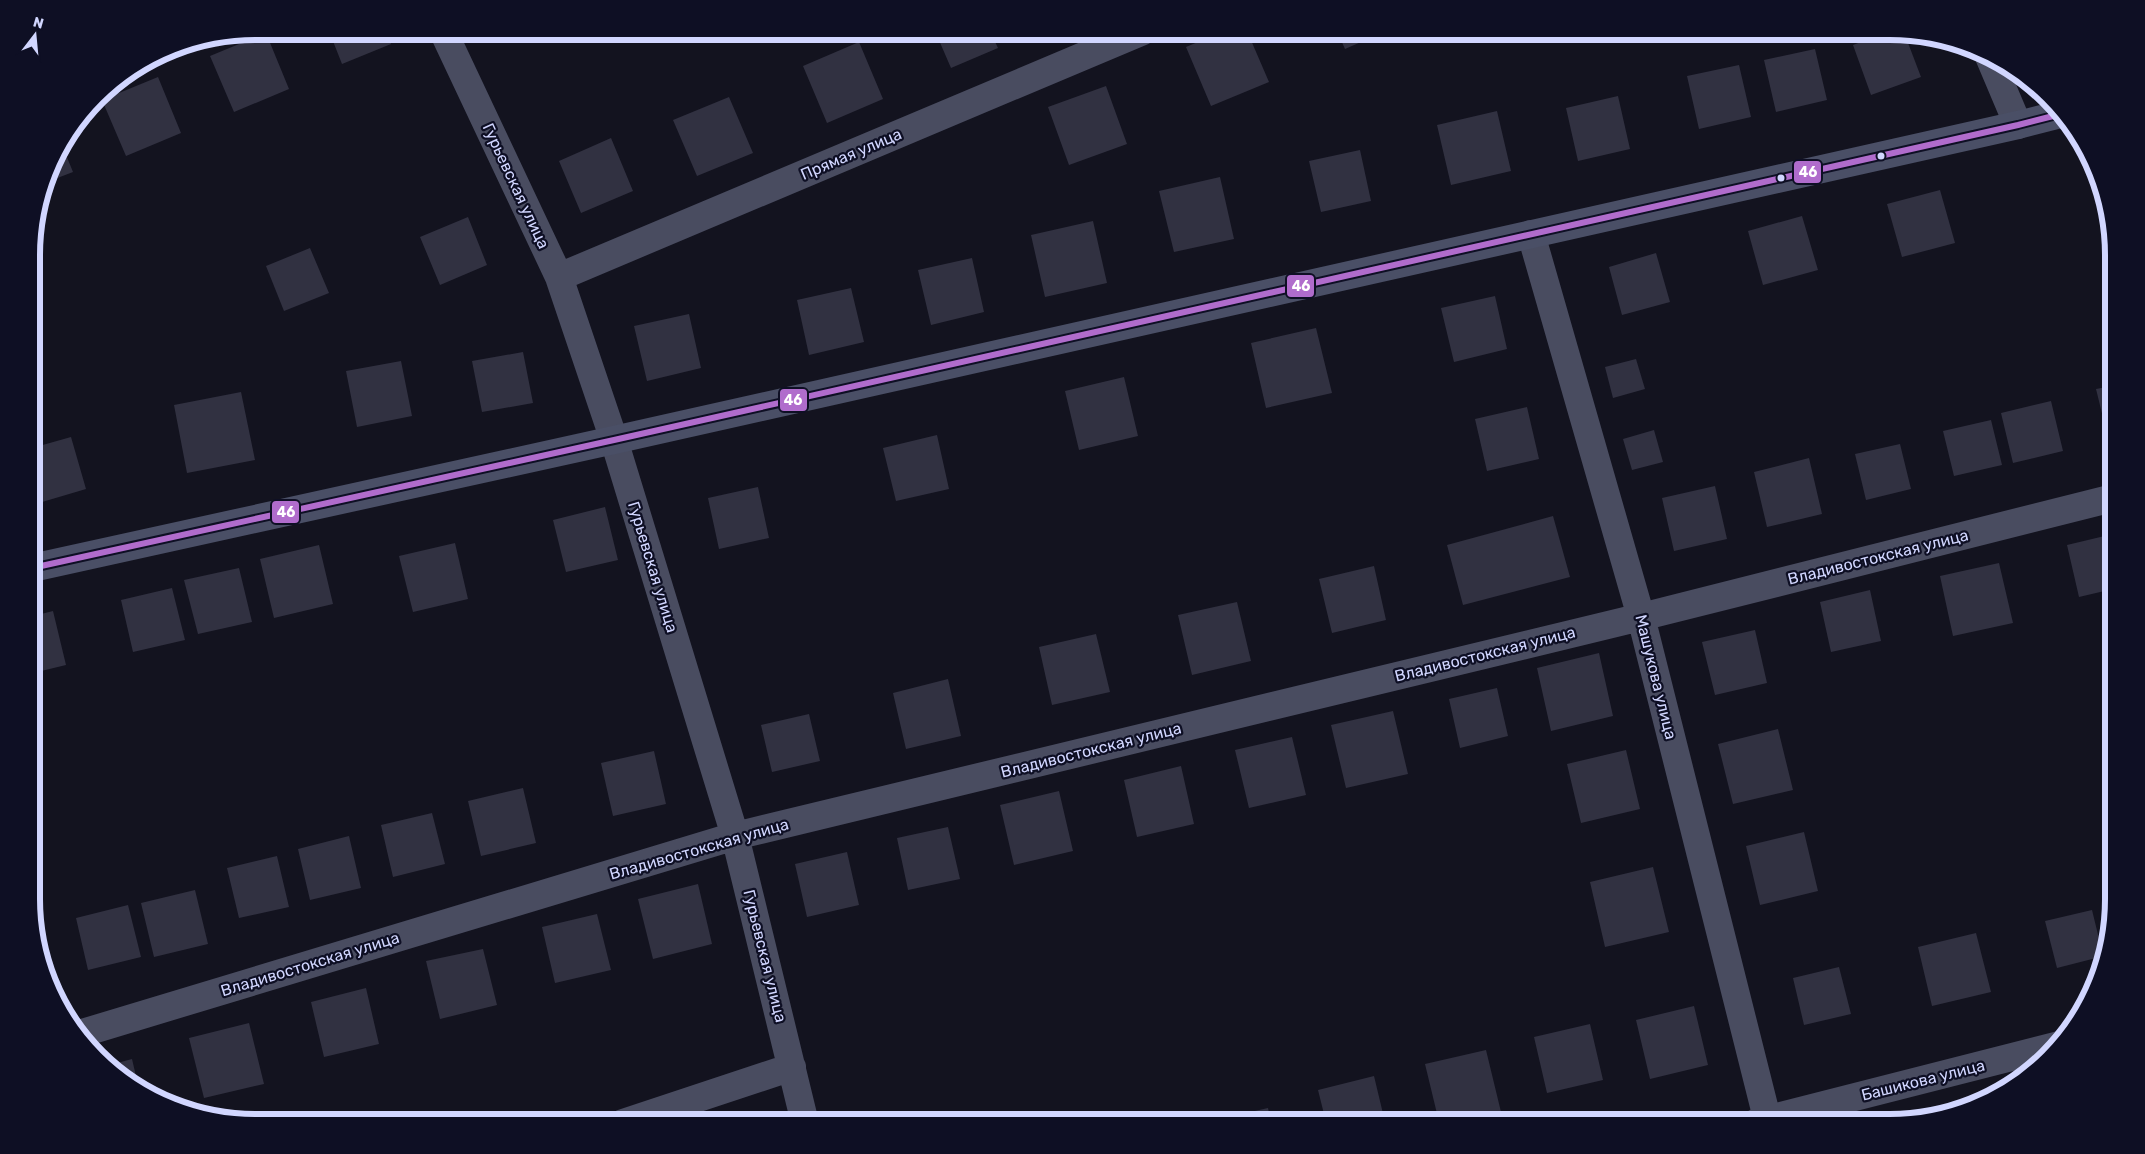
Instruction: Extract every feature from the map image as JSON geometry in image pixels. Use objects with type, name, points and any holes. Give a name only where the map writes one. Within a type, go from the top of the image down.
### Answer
[{"type":"street","name":"Гурьевская улица","points":[[447,40],[559,277],[614,440],[735,836],[803,1114]]},
{"type":"street","name":"Прямая улица","points":[[559,277],[1123,40]]},
{"type":"street","points":[[1993,66],[2018,125]]},
{"type":"street","points":[[40,566],[614,440],[2054,116]]},
{"type":"street","name":"Машукова улица","points":[[1531,234],[1641,617],[1762,1114]]},
{"type":"street","name":"Владивостокская улица","points":[[85,1032],[735,836],[1641,617],[2105,500]]},
{"type":"street","name":"Башикова улица","points":[[1791,1114],[2044,1049]]},
{"type":"street","points":[[651,1114],[792,1068]]},
{"type":"building","points":[[249,40],[269,40],[289,89],[234,112],[210,56]]},
{"type":"building","points":[[333,40],[389,40],[391,44],[342,64]]},
{"type":"building","points":[[939,40],[994,40],[998,48],[951,68]]},
{"type":"building","points":[[1203,40],[1251,40],[1269,82],[1211,106],[1186,47]]},
{"type":"building","points":[[1341,40],[1366,40],[1345,49]]},
{"type":"building","points":[[1866,40],[1907,40],[1921,77],[1871,95],[1853,45]]},
{"type":"building","points":[[859,42],[883,99],[827,123],[803,66]]},
{"type":"building","points":[[1815,49],[1827,100],[1776,112],[1764,60]]},
{"type":"building","points":[[1739,65],[1751,117],[1699,129],[1687,76]]},
{"type":"building","points":[[158,77],[181,133],[126,156],[103,103],[109,97]]},
{"type":"building","points":[[1106,86],[1127,144],[1069,165],[1048,107]]},
{"type":"building","points":[[1618,96],[1630,149],[1578,161],[1566,108]]},
{"type":"building","points":[[729,97],[753,153],[697,176],[673,120]]},
{"type":"building","points":[[1497,111],[1511,171],[1451,185],[1437,125]]},
{"type":"building","points":[[611,138],[633,191],[581,213],[559,161]]},
{"type":"building","points":[[1360,150],[1371,201],[1321,212],[1309,161]]},
{"type":"building","points":[[65,154],[73,172],[54,180]]},
{"type":"building","points":[[1220,177],[1234,239],[1174,252],[1159,191]]},
{"type":"building","points":[[1940,190],[1955,243],[1902,257],[1887,204]]},
{"type":"building","points":[[1802,216],[1818,270],[1763,285],[1748,231]]},
{"type":"building","points":[[468,217],[487,265],[440,285],[420,237]]},
{"type":"building","points":[[1093,221],[1107,283],[1045,297],[1031,235]]},
{"type":"building","points":[[310,248],[329,293],[284,311],[266,266]]},
{"type":"building","points":[[1656,253],[1670,302],[1622,315],[1609,267]]},
{"type":"building","points":[[972,258],[984,312],[931,325],[918,270]]},
{"type":"building","points":[[851,288],[864,342],[809,355],[797,300]]},
{"type":"building","points":[[1495,296],[1507,349],[1454,362],[1441,308]]},
{"type":"building","points":[[689,314],[701,368],[647,381],[634,326]]},
{"type":"building","points":[[1316,328],[1332,393],[1266,408],[1251,343]]},
{"type":"building","points":[[523,352],[533,403],[482,412],[472,361]]},
{"type":"building","points":[[1636,359],[1645,389],[1613,398],[1605,367]]},
{"type":"building","points":[[401,361],[412,416],[357,427],[346,371]]},
{"type":"building","points":[[1124,377],[1138,436],[1079,450],[1065,391]]},
{"type":"building","points":[[2105,387],[2105,426],[2096,389]]},
{"type":"building","points":[[241,392],[255,460],[187,473],[174,405]]},
{"type":"building","points":[[2051,401],[2063,451],[2013,463],[2001,413]]},
{"type":"building","points":[[1527,407],[1539,459],[1487,471],[1475,419]]},
{"type":"building","points":[[1991,420],[2002,465],[1954,476],[1943,431]]},
{"type":"building","points":[[1654,430],[1663,462],[1632,470],[1623,439]]},
{"type":"building","points":[[937,435],[949,489],[896,501],[883,448]]},
{"type":"building","points":[[71,437],[86,489],[40,503],[40,446]]},
{"type":"building","points":[[1900,444],[1911,489],[1866,500],[1855,454]]},
{"type":"building","points":[[1809,458],[1822,514],[1767,527],[1754,472]]},
{"type":"building","points":[[1715,486],[1727,539],[1674,551],[1662,498]]},
{"type":"building","points":[[758,487],[769,538],[719,549],[708,498]]},
{"type":"building","points":[[605,507],[618,560],[566,572],[553,520]]},
{"type":"building","points":[[1553,516],[1570,577],[1463,605],[1447,545]]},
{"type":"building","points":[[2105,536],[2105,591],[2079,597],[2067,545]]},
{"type":"building","points":[[455,543],[468,599],[413,612],[399,556]]},
{"type":"building","points":[[319,545],[333,604],[274,618],[260,559]]},
{"type":"building","points":[[1999,563],[2013,623],[1953,636],[1940,576]]},
{"type":"building","points":[[1374,566],[1386,620],[1332,633],[1319,579]]},
{"type":"building","points":[[239,568],[252,622],[198,634],[184,580]]},
{"type":"building","points":[[172,588],[185,640],[133,652],[121,600]]},
{"type":"building","points":[[1870,590],[1881,641],[1831,652],[1820,602]]},
{"type":"building","points":[[1237,602],[1251,661],[1192,675],[1178,615]]},
{"type":"building","points":[[53,611],[66,665],[40,671],[40,614]]},
{"type":"building","points":[[1755,630],[1767,683],[1715,695],[1702,642]]},
{"type":"building","points":[[1096,634],[1110,692],[1052,705],[1039,647]]},
{"type":"building","points":[[1599,653],[1613,716],[1551,731],[1537,668]]},
{"type":"building","points":[[948,679],[961,736],[906,749],[893,693]]},
{"type":"building","points":[[1497,688],[1508,736],[1460,748],[1449,699]]},
{"type":"building","points":[[1393,711],[1408,774],[1346,788],[1331,725]]},
{"type":"building","points":[[809,714],[820,761],[772,772],[761,725]]},
{"type":"building","points":[[1778,729],[1793,790],[1733,804],[1718,744]]},
{"type":"building","points":[[1292,737],[1306,795],[1249,808],[1235,750]]},
{"type":"building","points":[[1626,750],[1640,809],[1581,823],[1567,764]]},
{"type":"building","points":[[654,751],[666,804],[613,816],[601,763]]},
{"type":"building","points":[[1181,766],[1194,824],[1137,837],[1124,780]]},
{"type":"building","points":[[523,788],[536,843],[481,856],[468,801]]},
{"type":"building","points":[[1059,791],[1073,851],[1014,865],[1000,805]]},
{"type":"building","points":[[432,813],[445,864],[393,877],[381,825]]},
{"type":"building","points":[[948,827],[960,879],[908,890],[897,838]]},
{"type":"building","points":[[1804,832],[1818,891],[1760,905],[1746,846]]},
{"type":"building","points":[[349,836],[361,888],[310,900],[298,849]]},
{"type":"building","points":[[847,852],[859,905],[807,917],[795,864]]},
{"type":"building","points":[[277,856],[289,907],[239,918],[227,868]]},
{"type":"building","points":[[1653,867],[1669,932],[1605,947],[1590,882]]},
{"type":"building","points":[[698,884],[712,944],[653,959],[638,899]]},
{"type":"building","points":[[195,890],[208,944],[154,957],[141,903]]},
{"type":"building","points":[[128,905],[141,957],[88,970],[76,918]]},
{"type":"building","points":[[2092,910],[2100,944],[2097,958],[2057,968],[2045,921]]},
{"type":"building","points":[[597,914],[611,970],[555,983],[542,927]]},
{"type":"building","points":[[1976,933],[1991,992],[1932,1006],[1918,947]]},
{"type":"building","points":[[483,949],[497,1005],[440,1019],[426,961]]},
{"type":"building","points":[[1839,967],[1851,1014],[1804,1025],[1793,978]]},
{"type":"building","points":[[366,988],[379,1044],[324,1057],[311,1002]]},
{"type":"building","points":[[1694,1006],[1708,1065],[1650,1079],[1636,1020]]},
{"type":"building","points":[[249,1023],[264,1084],[204,1098],[189,1038]]},
{"type":"building","points":[[1590,1024],[1603,1080],[1547,1093],[1534,1037]]},
{"type":"building","points":[[1486,1050],[1501,1112],[1492,1114],[1437,1114],[1425,1064]]},
{"type":"building","points":[[132,1059],[137,1079],[124,1070],[116,1063]]},
{"type":"building","points":[[1374,1076],[1383,1114],[1324,1114],[1318,1090]]},
{"type":"building","points":[[1268,1108],[1269,1114],[1242,1114]]},
{"type":"transit line","name":"46","points":[[40,566],[614,440],[2054,116]]}]
